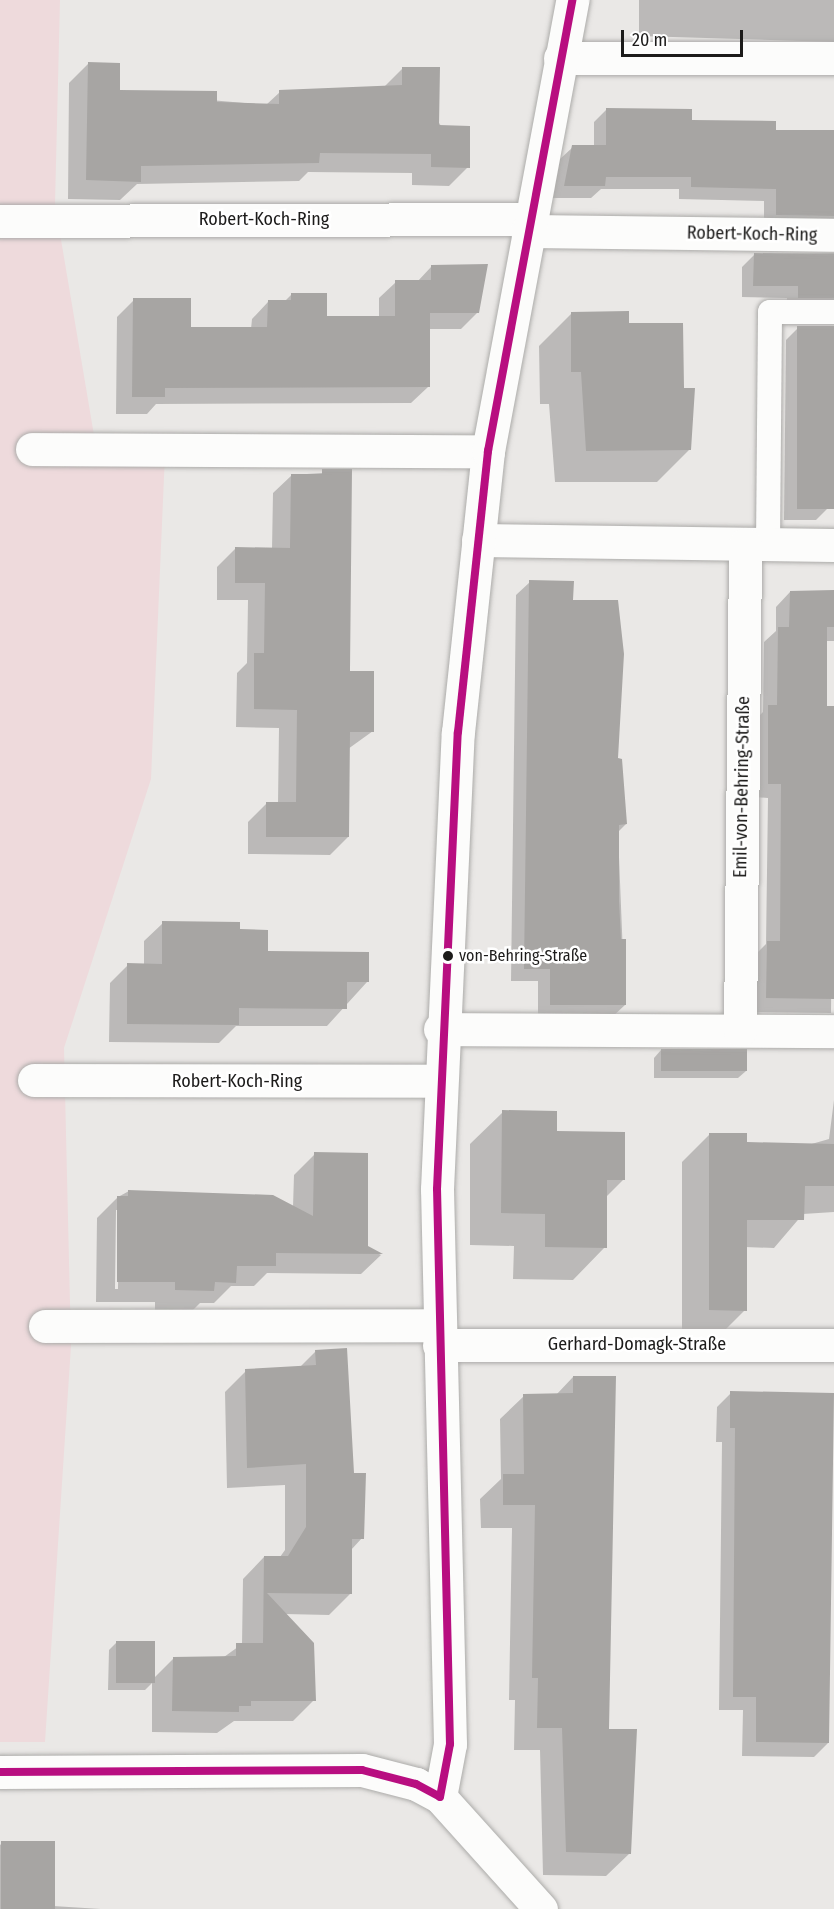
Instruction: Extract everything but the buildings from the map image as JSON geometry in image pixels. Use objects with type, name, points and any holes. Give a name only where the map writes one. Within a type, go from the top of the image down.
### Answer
[{"type":"street","points":[[440,1797],[450,1744],[439,1335],[440,1029],[458,732],[488,451],[528,225],[572,0]]},
{"type":"street","points":[[560,58],[834,58]]},
{"type":"street","name":"Robert-Koch-Ring","points":[[0,221],[528,225],[834,235]]},
{"type":"street","points":[[32,449],[488,451]]},
{"type":"street","points":[[478,540],[834,545]]},
{"type":"street","name":"Emil-von-Behring-Straße","points":[[740,1030],[757,544]]},
{"type":"street","points":[[440,1029],[834,1031]]},
{"type":"street","name":"Robert-Koch-Ring","points":[[34,1080],[440,1081]]},
{"type":"street","points":[[45,1326],[439,1335]]},
{"type":"street","name":"Gerhard-Domagk-Straße","points":[[439,1335],[834,1346]]},
{"type":"street","points":[[0,1772],[362,1770],[416,1784],[440,1797],[541,1909]]},
{"type":"lane","points":[[757,544],[770,312],[834,312]]},
{"type":"shaded area","points":[[0,0],[60,0],[55,204],[97,453],[165,454],[151,779],[64,1048],[71,1346],[45,1742],[0,1742]]},
{"type":"transit line","points":[[440,1797],[450,1744],[437,1189],[458,732],[488,451],[572,0]]},
{"type":"transit line","points":[[0,1772],[362,1770],[416,1784],[440,1797]]},
{"type":"place","name":"von-Behring-Straße","points":[[448,956]]}]
